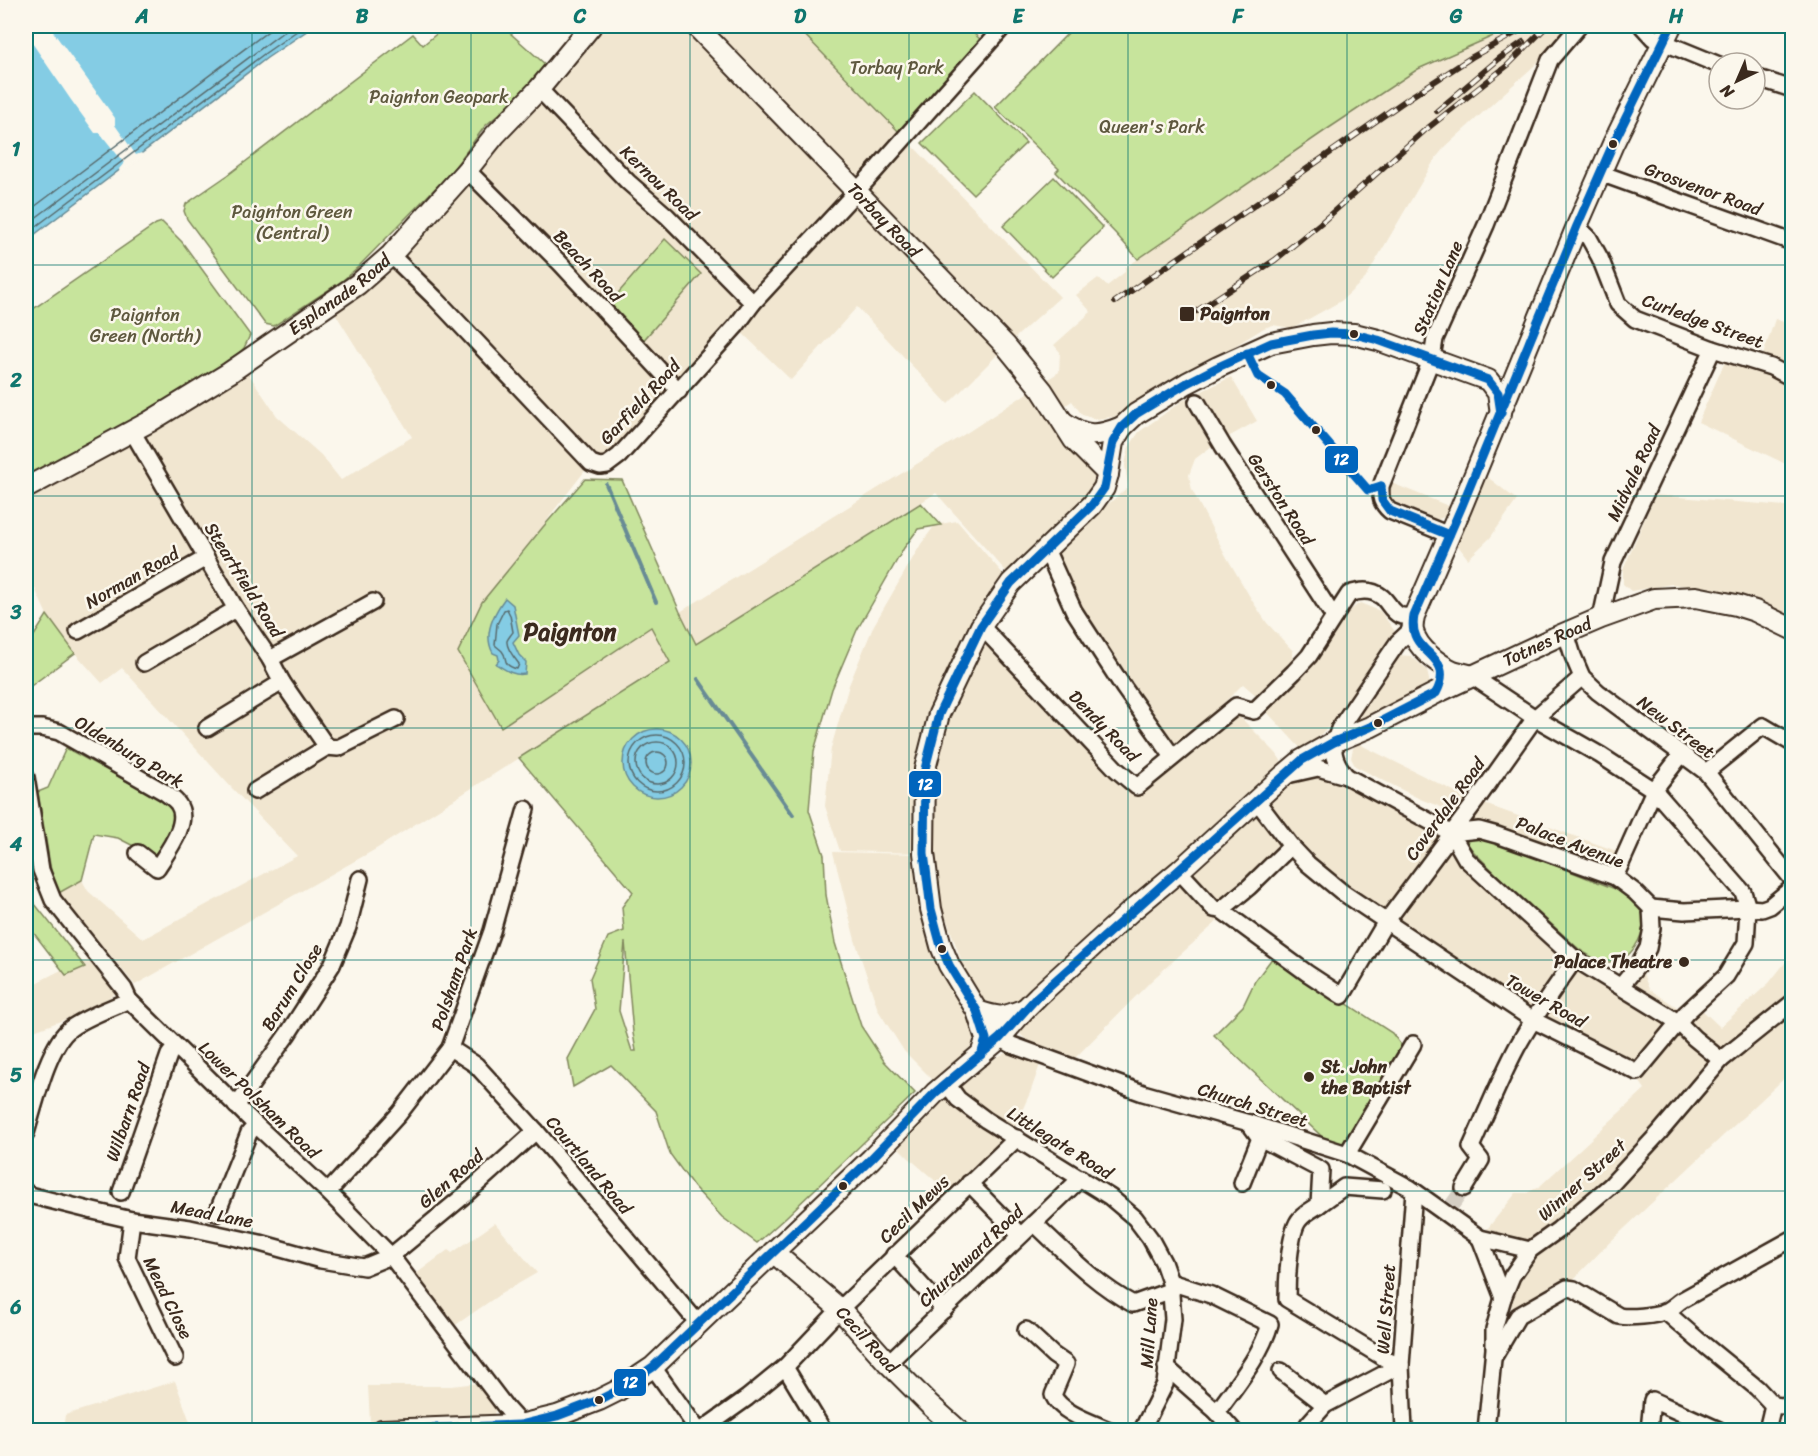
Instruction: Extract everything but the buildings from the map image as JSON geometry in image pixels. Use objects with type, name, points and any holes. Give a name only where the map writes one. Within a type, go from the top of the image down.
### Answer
[{"type":"main road","name":"Esplanade Road","points":[[26,488],[132,431],[229,374],[358,284],[391,255],[495,135],[539,90],[591,26]]},
{"type":"main road","name":"Torbay Road","points":[[696,26],[1006,346],[1034,380],[1074,440],[1108,474]]},
{"type":"main road","points":[[1472,676],[1454,671],[1423,648],[1416,639],[1413,623],[1612,144],[1667,34]]},
{"type":"main road","points":[[981,1054],[986,1040],[977,1011],[949,965],[932,909],[924,853],[925,769],[939,714],[981,626],[1011,583],[1092,505],[1104,488],[1113,442],[1122,427],[1136,414],[1187,383],[1247,353],[1277,341],[1331,333],[1354,334],[1386,342],[1488,380],[1498,393],[1500,413]]},
{"type":"main road","points":[[1488,380],[1516,373]]},
{"type":"main road","points":[[1063,422],[1091,435],[1107,433],[1122,427]]},
{"type":"main road","name":"Totnes Road","points":[[382,1431],[523,1428],[599,1400],[617,1391],[652,1367],[694,1318],[773,1252],[947,1084],[1000,1038],[1025,1009],[1130,912],[1312,753],[1566,633],[1654,599],[1696,597],[1755,611],[1792,629]]},
{"type":"main road","points":[[1436,693],[1441,685],[1442,677],[1439,662]]},
{"type":"main road","points":[[977,1011],[996,1018],[1025,1009]]},
{"type":"main road","name":"Cecil Road","points":[[773,1252],[840,1308],[888,1363],[958,1431]]},
{"type":"street","name":"Garfield Road","points":[[391,255],[591,463],[600,466],[607,465],[619,456],[679,391],[753,303],[1004,26]]},
{"type":"street","name":"Station Lane","points":[[1449,535],[1390,511],[1380,498],[1381,486],[1432,358],[1435,339],[1486,225],[1550,60],[1579,26]]},
{"type":"street","points":[[1642,26],[1653,38],[1667,34],[1707,58]]},
{"type":"street","points":[[1767,81],[1792,89]]},
{"type":"street","name":"Kernou Road","points":[[539,90],[628,182],[667,216],[753,303]]},
{"type":"street","name":"Beach Road","points":[[467,170],[560,263],[679,391]]},
{"type":"street","name":"Grosvenor Road","points":[[1600,173],[1792,242]]},
{"type":"street","name":"Curledge Street","points":[[1577,226],[1589,238],[1600,258],[1618,304],[1625,312],[1641,321],[1713,349],[1771,367],[1792,378]]},
{"type":"street","name":"Midvale Road","points":[[1601,618],[1613,562],[1713,349]]},
{"type":"street","name":"Gerston Road","points":[[1197,402],[1334,617]]},
{"type":"street","name":"Steartfield Road","points":[[132,431],[282,682],[327,747]]},
{"type":"street","points":[[1046,549],[1074,611],[1124,688],[1173,757]]},
{"type":"street","name":"Norman Road","points":[[78,631],[206,558]]},
{"type":"street","points":[[1334,617],[1349,594],[1359,590],[1370,591],[1382,597],[1390,608],[1413,623],[1339,729],[1334,742],[1335,761],[1346,776]]},
{"type":"street","points":[[270,659],[373,602]]},
{"type":"street","points":[[144,663],[237,609]]},
{"type":"street","name":"Dendy Road","points":[[981,626],[1117,770],[1137,787],[1236,706],[1254,711],[1309,656],[1334,617]]},
{"type":"street","name":"New Street","points":[[1566,633],[1582,677],[1598,692],[1706,772],[1792,879]]},
{"type":"street","points":[[1472,676],[1535,718],[1592,750],[1654,790],[1743,892],[1748,908],[1746,943],[1726,976],[1678,1022]]},
{"type":"street","name":"Coverdale Road","points":[[1221,910],[1342,996],[1385,923],[1535,718],[1582,677]]},
{"type":"street","points":[[207,728],[282,682]]},
{"type":"street","points":[[255,791],[327,747],[338,748],[396,719]]},
{"type":"street","points":[[1706,772],[1763,726],[1792,742]]},
{"type":"street","name":"Oldenburg Park","points":[[26,728],[42,728],[59,732],[177,802],[182,811],[180,829],[161,873],[138,853]]},
{"type":"street","points":[[1615,878],[1654,790],[1683,754]]},
{"type":"street","points":[[1283,776],[1318,768],[1346,776],[1451,832],[1466,859],[1575,958],[1678,1022],[1721,1060]]},
{"type":"street","name":"Lower Polsham Road","points":[[26,777],[41,870],[53,900],[126,995],[175,1047],[328,1192],[391,1256],[523,1428]]},
{"type":"street","name":"Tower Road","points":[[1256,800],[1291,846],[1333,885],[1385,923],[1533,1020],[1637,1072],[1678,1022]]},
{"type":"street","name":"Polsham Park","points":[[328,1192],[399,1114],[450,1048],[492,931],[526,809]]},
{"type":"street","name":"Palace Avenue","points":[[1451,832],[1479,830],[1615,878],[1635,892],[1651,908]]},
{"type":"street","points":[[1179,871],[1214,909],[1221,910],[1249,887],[1291,846]]},
{"type":"street","name":"Barum Close","points":[[236,1106],[332,965],[348,927],[360,879]]},
{"type":"street","points":[[1621,986],[1639,964],[1648,948],[1653,928],[1651,908],[1684,911],[1761,909],[1770,906],[1792,888]]},
{"type":"street","points":[[1464,1188],[1481,1160],[1471,1147],[1516,1048],[1575,958]]},
{"type":"street","points":[[26,1133],[42,1079],[60,1038],[70,1028],[126,995]]},
{"type":"street","name":"Winner Street","points":[[1486,1431],[1494,1329],[1512,1276],[1530,1250],[1558,1230],[1610,1186],[1721,1060],[1792,1003]]},
{"type":"street","points":[[977,1011],[1000,1038]]},
{"type":"street","name":"Church Street","points":[[1000,1038],[1143,1093],[1347,1154],[1448,1209],[1480,1238],[1530,1250]]},
{"type":"street","points":[[1347,1154],[1413,1044]]},
{"type":"street","name":"Wilbarn Road","points":[[121,1192],[169,1055],[175,1047]]},
{"type":"street","name":"Courtland Road","points":[[450,1048],[476,1065],[536,1131],[694,1318]]},
{"type":"street","name":"Littlegate Road","points":[[947,1084],[958,1099],[986,1120],[1110,1197],[1135,1218],[1150,1238]]},
{"type":"street","points":[[1249,1123],[1260,1138],[1321,1170],[1319,1205]]},
{"type":"street","points":[[217,1213],[249,1132],[256,1125]]},
{"type":"street","name":"Glen Road","points":[[391,1256],[466,1194],[536,1131]]},
{"type":"street","name":"Cecil Mews","points":[[700,1431],[747,1398],[785,1367],[840,1308],[1017,1138]]},
{"type":"street","points":[[1242,1183],[1260,1138]]},
{"type":"street","name":"Churchward Road","points":[[888,1363],[1081,1178]]},
{"type":"street","points":[[969,1183],[1020,1235]]},
{"type":"street","points":[[1383,1190],[1344,1187],[1298,1220],[1288,1275],[1287,1299],[1389,1361],[1401,1365]]},
{"type":"street","name":"Well Street","points":[[1404,1431],[1401,1365],[1414,1191]]},
{"type":"street","name":"Mead Lane","points":[[26,1192],[28,1195],[82,1209],[132,1220],[190,1228],[260,1243],[321,1260],[364,1267],[391,1256]]},
{"type":"street","name":"Mead Close","points":[[132,1220],[127,1258],[176,1358]]},
{"type":"street","points":[[1034,1223],[1084,1270],[1133,1304],[1171,1286],[1211,1295],[1270,1324],[1267,1335],[1243,1376],[1216,1412]]},
{"type":"street","name":"Mill Lane","points":[[1142,1431],[1165,1384],[1173,1319],[1171,1286],[1163,1262],[1150,1238]]},
{"type":"street","points":[[1480,1238],[1503,1298]]},
{"type":"street","points":[[1493,1357],[1518,1316],[1567,1288],[1574,1288],[1619,1316],[1632,1318],[1666,1312],[1682,1300],[1792,1239]]},
{"type":"street","points":[[894,1255],[944,1310]]},
{"type":"street","points":[[1666,1312],[1757,1388],[1773,1405],[1792,1407]]},
{"type":"street","points":[[1026,1330],[1053,1356],[1066,1364],[1053,1395],[1056,1403],[1067,1411],[1109,1431]]},
{"type":"street","points":[[1308,1424],[1325,1406],[1401,1365]]},
{"type":"street","points":[[652,1367],[700,1431]]},
{"type":"street","points":[[785,1367],[823,1431]]},
{"type":"street","points":[[1166,1367],[1216,1412],[1233,1431]]},
{"type":"street","points":[[1281,1371],[1325,1406]]},
{"type":"street","points":[[1649,1431],[1652,1400],[1719,1431]]},
{"type":"street","points":[[1767,1431],[1773,1405]]},
{"type":"shaded area","points":[[606,26],[796,26],[1060,297],[1006,346],[948,404],[857,307],[791,380],[736,327],[619,456],[591,463],[543,527],[652,627],[671,662],[376,849],[135,985],[110,955],[90,940],[55,895],[82,880],[88,891],[143,939],[297,856],[122,668],[102,683],[75,653],[47,615],[32,582],[26,583],[26,504],[34,497],[134,441],[246,370],[277,416],[321,455],[341,480],[412,437],[330,305],[358,284],[565,56]]},
{"type":"shaded area","points":[[965,26],[1004,26],[986,46]]},
{"type":"shaded area","points":[[1516,26],[1572,26],[1535,65],[1444,148],[1435,159],[1365,279],[1341,301],[1291,328],[1273,325],[1264,328],[1120,416],[1096,419],[1082,415],[1072,401],[1048,417],[1080,462],[1102,479],[1101,485],[1012,578],[936,493],[696,644],[680,612],[968,432],[1059,372],[1060,352],[1054,345],[1091,312],[1076,295],[1098,278],[1107,286],[1125,272],[1125,268],[1418,69]]},
{"type":"shaded area","points":[[1775,319],[1792,325],[1792,467],[1698,422],[1727,361],[1758,370]]},
{"type":"shaded area","points":[[1231,377],[1257,421],[1212,446],[1195,459],[1189,475],[1192,490],[1253,602],[1267,623],[1293,651],[1292,663],[1258,697],[1243,684],[1173,754],[1075,608],[1052,553],[1128,487],[1125,465],[1129,447],[1139,432],[1182,401]]},
{"type":"shaded area","points":[[1485,475],[1517,500],[1490,538],[1468,559],[1456,543]]},
{"type":"shaded area","points":[[1389,482],[1451,507],[1446,516],[1432,522],[1392,506],[1385,497]]},
{"type":"shaded area","points":[[1655,495],[1785,506],[1792,511],[1792,620],[1759,601],[1717,590],[1672,584],[1631,591],[1623,584],[1623,570]]},
{"type":"shaded area","points":[[957,521],[1011,583],[939,714],[924,853],[840,851],[825,806],[831,748],[849,685],[874,625],[921,544],[935,525]]},
{"type":"shaded area","points":[[1360,603],[1380,611],[1397,634],[1332,724],[1303,751],[1266,711],[1310,669],[1346,613]]},
{"type":"shaded area","points":[[985,644],[1026,679],[1135,792],[1234,711],[1276,753],[1284,765],[1012,1008],[997,1014],[984,1003],[976,992],[964,968],[935,887],[932,855],[931,772],[948,718]]},
{"type":"shaded area","points":[[1397,655],[1411,656],[1427,670],[1431,690],[1347,732]]},
{"type":"shaded area","points":[[1359,744],[1472,800],[1462,815],[1420,799],[1355,766],[1351,758],[1353,748]]},
{"type":"shaded area","points":[[1318,768],[1451,832],[1476,801],[1625,854],[1615,877],[1497,835],[1452,832],[1466,859],[1575,959],[1621,986],[1639,964],[1649,989],[1686,1013],[1700,1008],[1720,1027],[1769,983],[1792,954],[1792,1071],[1609,1243],[1567,1286],[1518,1313],[1503,1298],[1530,1250],[1480,1238],[1516,1193],[1527,1193],[1540,1186],[1645,1089],[1637,1072],[1608,1057],[1385,923],[1291,846],[1229,911],[1152,980],[1073,1060],[1033,1045],[1021,1035],[1020,1029],[1024,1022],[1283,776]]},
{"type":"shaded area","points":[[833,852],[917,854],[932,948],[948,985],[978,1030],[979,1039],[934,1081],[904,1051],[878,1010],[855,940]]},
{"type":"shaded area","points":[[93,959],[116,993],[90,1010],[26,1034],[26,988],[71,965]]},
{"type":"shaded area","points":[[1006,1053],[1041,1062],[1030,1093],[1015,1126],[1003,1143],[949,1196],[947,1191],[896,1145],[966,1080],[995,1058]]},
{"type":"shaded area","points":[[495,1223],[537,1273],[499,1295],[454,1326],[416,1274],[448,1250],[452,1253]]},
{"type":"shaded area","points":[[175,1381],[193,1430],[63,1430],[65,1415]]},
{"type":"shaded area","points":[[478,1383],[496,1408],[493,1416],[482,1420],[370,1422],[368,1386],[451,1386]]},
{"type":"green space","name":"Paignton Green (Central)","points":[[446,26],[502,26],[546,65],[511,104],[485,126],[452,171],[358,267],[342,281],[274,326],[265,324],[187,219],[184,211],[186,204],[228,175],[413,34],[423,45]]},
{"type":"green space","name":"Torbay Park","points":[[796,26],[965,26],[980,39],[900,133]]},
{"type":"green space","name":"Queen's Park","points":[[1075,26],[1516,26],[1418,69],[1138,259],[1056,172],[1059,169],[995,107]]},
{"type":"green space","points":[[975,91],[1026,143],[973,194],[922,143]]},
{"type":"green space","points":[[1054,177],[1103,228],[1052,277],[1003,226]]},
{"type":"green space","name":"Paignton Green (North)","points":[[162,222],[182,242],[250,335],[244,348],[230,362],[138,420],[26,480],[26,314]]},
{"type":"green space","points":[[665,239],[701,274],[641,343],[607,306]]},
{"type":"green space","points":[[585,479],[622,480],[696,644],[921,503],[941,525],[918,529],[904,548],[857,630],[832,689],[814,751],[809,810],[824,855],[826,895],[835,943],[861,1026],[884,1061],[915,1093],[757,1243],[722,1217],[694,1187],[670,1154],[656,1111],[611,1065],[573,1087],[568,1059],[595,1009],[590,978],[608,937],[624,931],[622,907],[633,892],[519,758],[670,662],[651,627],[501,727],[458,652],[482,602]],"holes":[[[625,942],[636,1051],[632,1051],[619,1011]]]},
{"type":"green space","points":[[47,615],[75,653],[28,688],[30,642]]},
{"type":"green space","points":[[66,748],[158,798],[173,810],[176,827],[162,849],[154,854],[147,853],[118,838],[94,834],[82,880],[55,895],[38,792],[48,788]]},
{"type":"green space","points":[[1463,838],[1485,838],[1623,892],[1636,903],[1643,918],[1642,933],[1635,947],[1624,958],[1610,962],[1598,960],[1580,950],[1496,874]]},
{"type":"green space","points":[[26,876],[34,903],[85,967],[66,975],[26,923]]},
{"type":"green space","points":[[1276,953],[1392,1033],[1401,1045],[1403,1052],[1347,1143],[1339,1147],[1333,1147],[1214,1035],[1243,1006],[1255,981]]},
{"type":"water","points":[[26,26],[314,26],[267,58],[26,241]]},
{"type":"water","points":[[505,598],[513,605],[519,635],[513,642],[519,655],[526,662],[525,674],[513,673],[496,664],[499,660],[498,655],[493,653],[490,646],[491,624]]},
{"type":"water","points":[[657,729],[670,732],[681,739],[688,750],[691,763],[688,776],[681,787],[670,794],[657,797],[644,794],[633,787],[626,776],[623,763],[626,750],[633,739],[644,732]]},
{"type":"pier","points":[[26,26],[49,26],[115,118],[115,125],[136,155],[141,153],[144,156],[120,174],[119,169],[124,163],[100,133],[95,133],[71,100],[26,34]]},
{"type":"waterway","points":[[606,484],[656,602]]},
{"type":"waterway","points":[[698,679],[793,815]]},
{"type":"tunnel","points":[[1452,1205],[1464,1188]]},
{"type":"railway","points":[[1115,302],[1409,98],[1472,57],[1528,26]]},
{"type":"railway","points":[[1197,311],[1275,260],[1322,222],[1424,131],[1508,65],[1547,26]]},
{"type":"railway","points":[[1437,111],[1500,58],[1523,42]]},
{"type":"transit line","name":"12","points":[[382,1430],[520,1425],[557,1416],[599,1400],[653,1367],[871,1159],[935,1093],[1000,1038],[1038,996],[1302,760],[1436,693],[1441,680],[1441,669],[1437,661],[1417,640],[1414,616],[1577,226],[1613,144],[1671,26]]},
{"type":"transit line","name":"12","points":[[981,1055],[986,1039],[977,1011],[949,965],[941,946],[931,909],[924,853],[925,769],[939,714],[981,626],[1011,583],[1092,505],[1104,488],[1113,442],[1122,427],[1136,414],[1187,383],[1271,343],[1331,333],[1354,334],[1378,340],[1488,380],[1498,393],[1501,413]]},
{"type":"transit line","name":"12","points":[[1247,353],[1258,376],[1285,394],[1368,490],[1381,486]]},
{"type":"transit line","name":"12","points":[[1381,486],[1382,500],[1390,511],[1449,535]]},
{"type":"place","name":"Paignton","points":[[1187,314]]},
{"type":"place","name":"Palace Theatre","points":[[1684,962]]},
{"type":"place","name":"St. John the Baptist","points":[[1309,1077]]},
{"type":"district","name":"Paignton","points":[[570,632]]},
{"type":"park label","name":"Paignton Geopark","points":[[439,97]]}]
